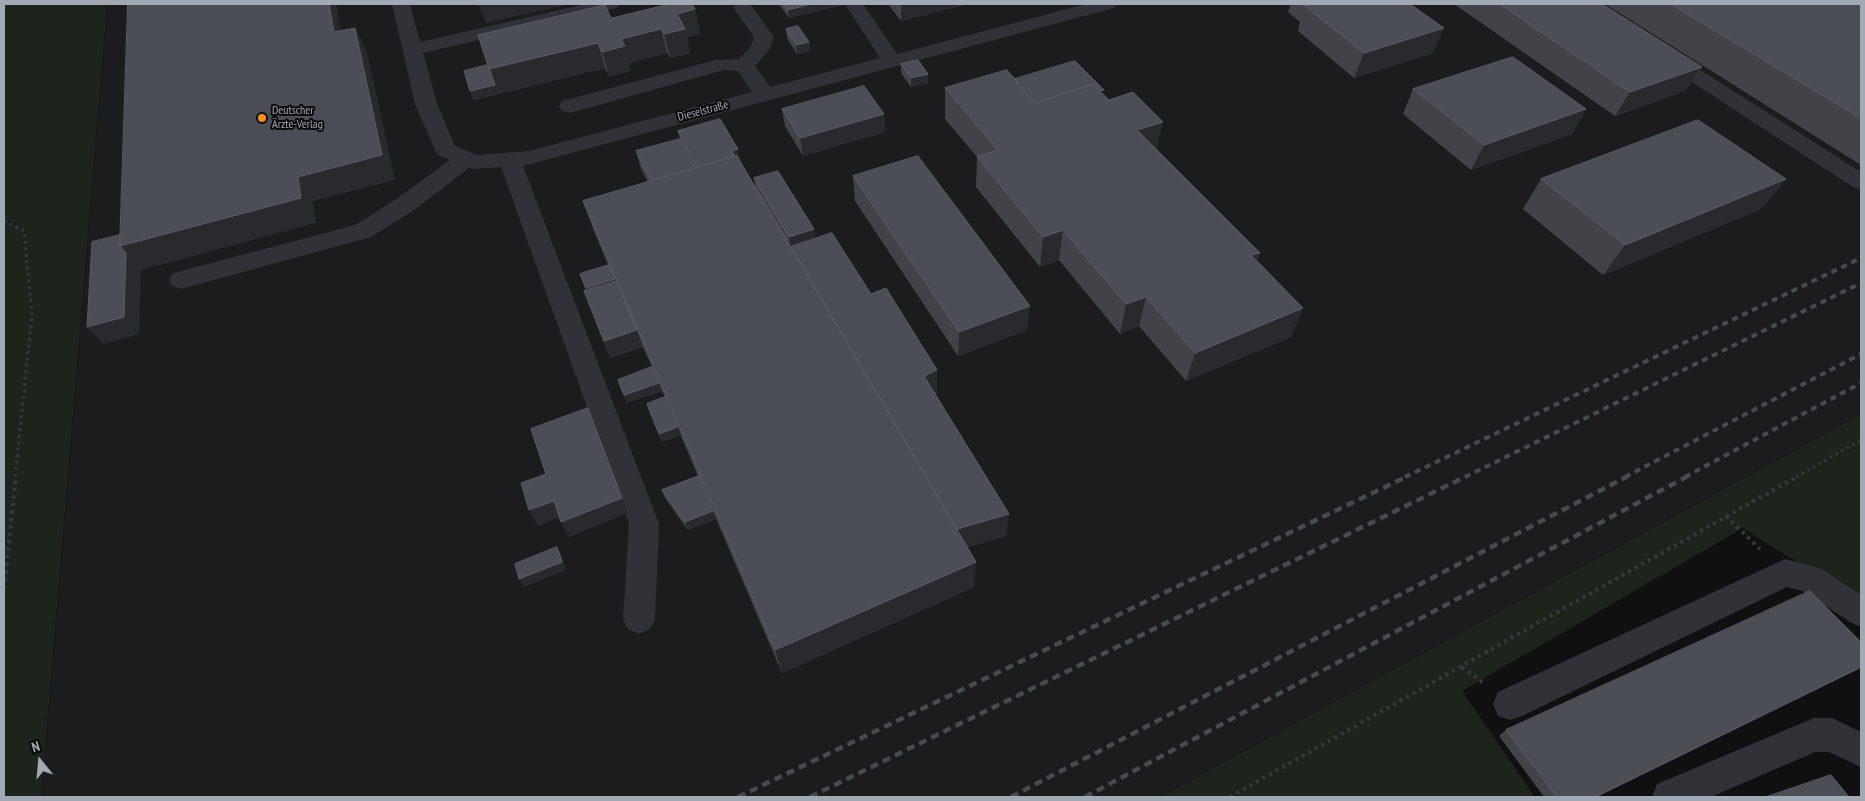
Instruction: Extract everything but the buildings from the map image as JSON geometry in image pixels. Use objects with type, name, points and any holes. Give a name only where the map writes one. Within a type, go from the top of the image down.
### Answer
[{"type":"street","name":"Dieselstraße","points":[[401,4],[426,104],[446,150],[475,162],[529,158],[892,61],[1058,10],[1108,4]]},
{"type":"street","points":[[412,50],[610,4]]},
{"type":"street","points":[[854,4],[892,61]]},
{"type":"street","points":[[570,106],[723,64],[744,65],[759,50],[764,37],[743,7]]},
{"type":"street","points":[[1649,46],[1861,182]]},
{"type":"street","points":[[744,65],[765,95]]},
{"type":"street","points":[[181,280],[363,231],[406,204],[466,158]]},
{"type":"street","points":[[509,160],[644,524],[639,619]]},
{"type":"street","points":[[1510,704],[1784,573],[1811,579],[1861,612]]},
{"type":"street","points":[[1670,797],[1814,736],[1832,735],[1861,750]]},
{"type":"path","points":[[4,221],[24,231],[32,315],[4,588]]},
{"type":"path","points":[[1230,797],[1861,440]]},
{"type":"path","points":[[1726,516],[1784,573]]},
{"type":"shaded area","points":[[4,4],[107,4],[41,797],[4,797]]},
{"type":"shaded area","points":[[107,4],[1861,4],[1861,414],[1160,797],[41,797]]},
{"type":"shaded area","points":[[1861,414],[1861,603],[1743,528],[1462,691],[1535,797],[1160,797]]},
{"type":"railway","points":[[1405,477],[1861,258]]},
{"type":"railway","points":[[1465,477],[1861,283]]},
{"type":"railway","points":[[1625,477],[1861,354]]},
{"type":"railway","points":[[1685,477],[1861,383]]},
{"type":"railway","points":[[738,797],[1408,476]]},
{"type":"railway","points":[[810,797],[1467,476]]},
{"type":"railway","points":[[1011,797],[1628,476]]},
{"type":"railway","points":[[1085,797],[1688,476]]},
{"type":"place","name":"Deutscher Ärzte-Verlag","points":[[262,118]]}]
